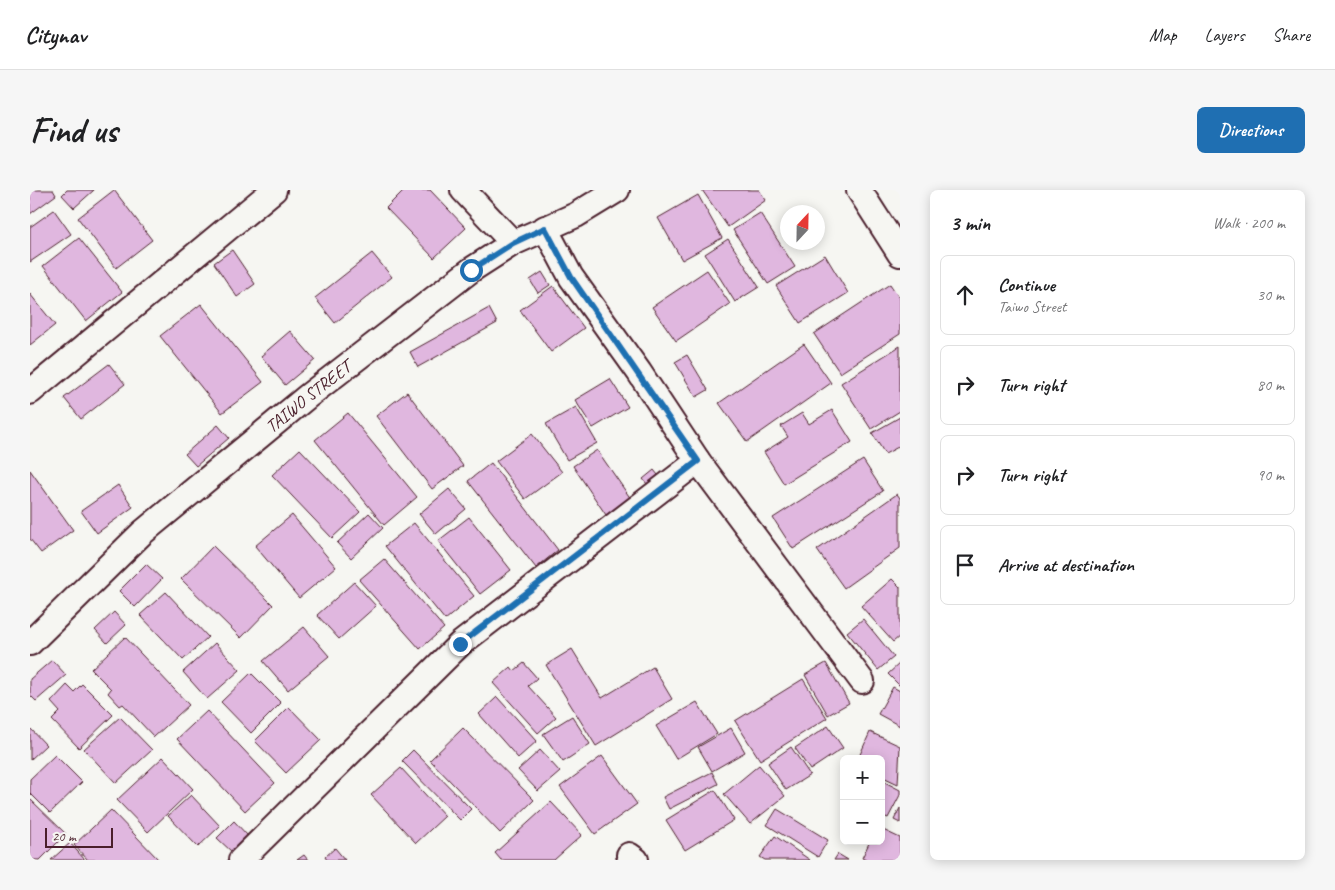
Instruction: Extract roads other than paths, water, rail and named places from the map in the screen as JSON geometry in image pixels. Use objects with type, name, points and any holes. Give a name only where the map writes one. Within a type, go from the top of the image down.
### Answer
[{"type":"street","points":[[30,392],[274,190]]},
{"type":"street","points":[[463,190],[513,243]]},
{"type":"street","name":"TAIWO STREET","points":[[30,643],[157,520],[308,396],[471,270],[513,243],[576,215],[617,190]]},
{"type":"street","points":[[859,190],[900,254]]},
{"type":"street","points":[[545,228],[571,277],[698,461],[862,680]]},
{"type":"street","points":[[242,860],[460,644],[698,461]]}]
